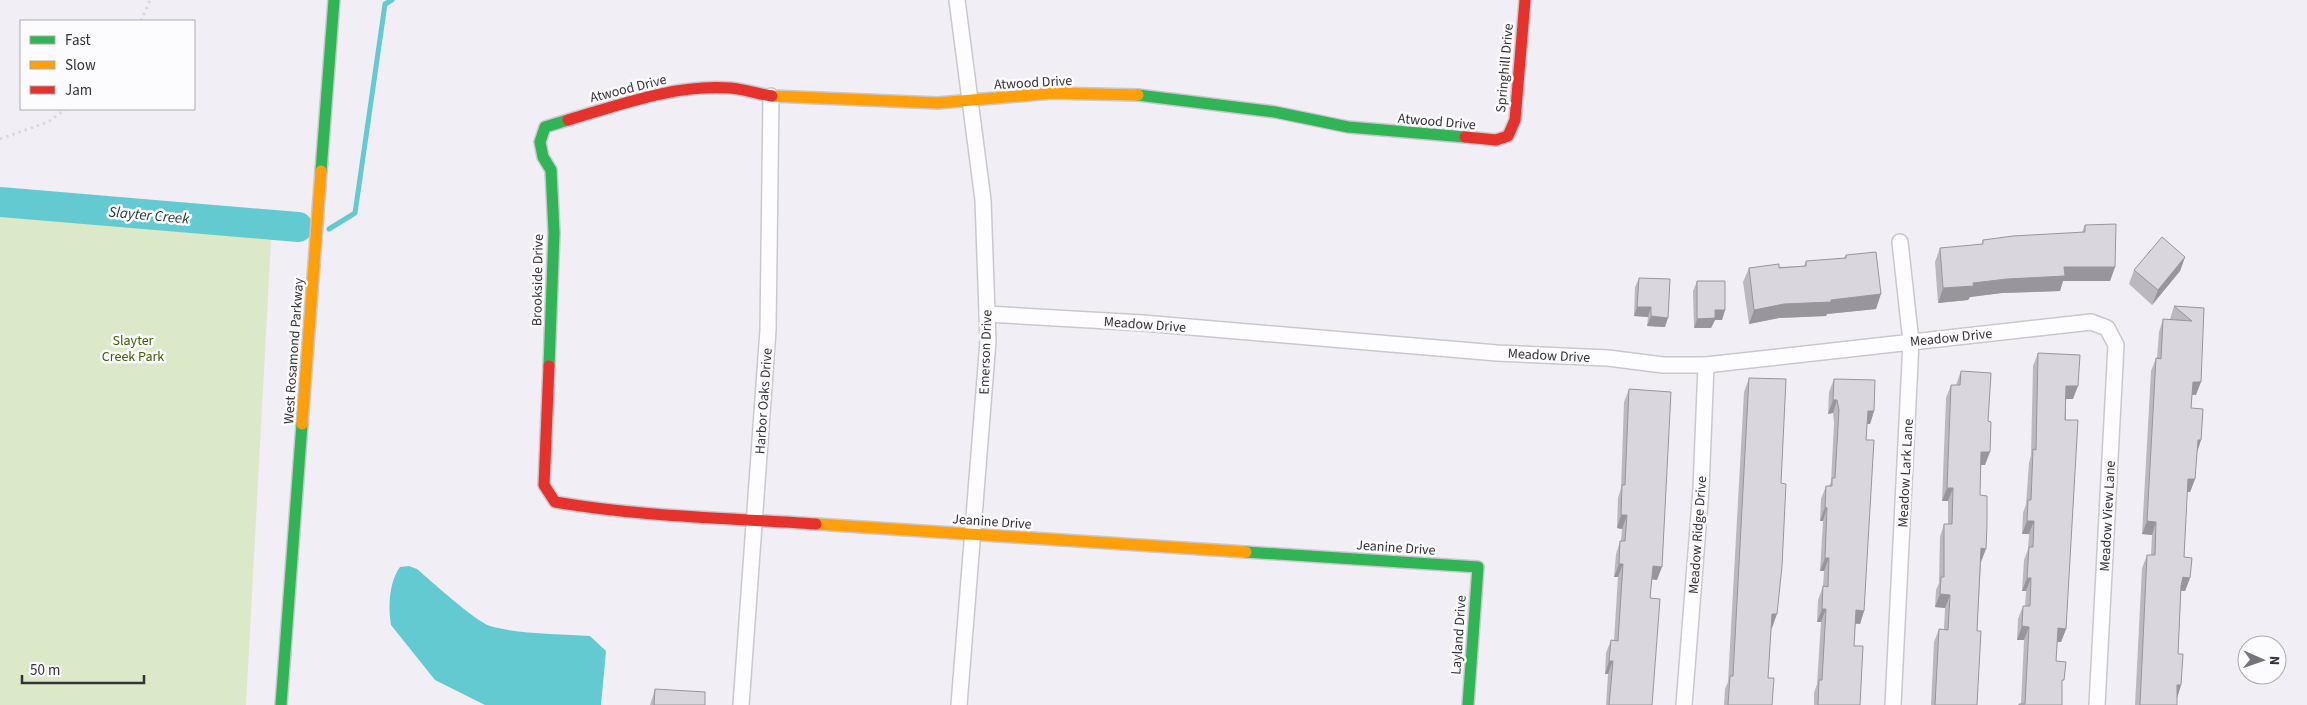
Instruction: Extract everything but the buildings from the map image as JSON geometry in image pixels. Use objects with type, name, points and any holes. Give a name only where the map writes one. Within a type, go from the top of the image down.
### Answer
[{"type":"street","name":"West Rosamond Parkway","points":[[281,705],[334,0]]},
{"type":"street","name":"Emerson Drive","points":[[957,0],[983,200],[988,341],[959,705]]},
{"type":"street","name":"Springhill Drive","points":[[1508,136],[1515,120],[1525,0]]},
{"type":"street","name":"Atwood Drive","points":[[561,122],[628,102],[683,90],[730,88],[771,96],[938,103],[1052,93],[1148,95],[1274,112],[1348,127],[1483,140],[1496,140],[1508,136]]},
{"type":"street","name":"Harbor Oaks Drive","points":[[741,705],[768,330],[771,96]]},
{"type":"street","name":"Brookside Drive","points":[[545,454],[554,233],[551,170],[543,157],[540,142],[545,127],[561,122]]},
{"type":"street","name":"Meadow Lark Lane","points":[[1893,705],[1911,342],[1900,242]]},
{"type":"street","name":"Meadow Drive","points":[[987,314],[1143,323],[1497,353],[1608,358],[1663,365],[1706,365],[2091,322],[2107,328]]},
{"type":"street","name":"Meadow View Lane","points":[[2097,705],[2116,345],[2107,328]]},
{"type":"street","name":"Meadow Ridge Drive","points":[[1684,705],[1701,489],[1706,365]]},
{"type":"street","name":"Jeanine Drive","points":[[545,454],[544,485],[555,502],[589,508],[1478,567]]},
{"type":"street","name":"Layland Drive","points":[[1468,705],[1478,567]]},
{"type":"path","points":[[141,20],[150,0]]},
{"type":"path","points":[[0,139],[16,135],[48,122],[65,110]]},
{"type":"green space","name":"Slayter Creek Park","points":[[0,208],[272,222],[246,705],[0,705]]},
{"type":"water","points":[[409,566],[417,569],[464,609],[490,626],[526,632],[590,636],[606,651],[601,705],[485,705],[435,680],[391,625],[390,603],[396,573],[400,567]]},
{"type":"waterway","name":"Slayter Creek","points":[[329,229],[355,213],[385,4],[392,0]]},
{"type":"waterway","name":"Slayter Creek","points":[[0,202],[298,227]]},
{"type":"traffic: fast","points":[[321,171],[334,0]]},
{"type":"traffic: fast","points":[[1138,95],[1275,112],[1348,127],[1465,137]]},
{"type":"traffic: fast","points":[[549,366],[554,233],[551,170],[543,157],[540,142],[545,127],[568,120]]},
{"type":"traffic: fast","points":[[281,705],[302,424]]},
{"type":"traffic: fast","points":[[1246,552],[1478,567],[1468,705]]},
{"type":"traffic: slow","points":[[772,96],[938,103],[1052,93],[1138,95]]},
{"type":"traffic: slow","points":[[302,424],[321,171]]},
{"type":"traffic: slow","points":[[816,524],[1246,552]]},
{"type":"traffic: jam","points":[[1465,137],[1496,140],[1508,136],[1515,120],[1525,0]]},
{"type":"traffic: jam","points":[[568,120],[627,102],[689,89],[730,88],[772,96]]},
{"type":"traffic: jam","points":[[549,366],[544,485],[555,502],[652,514],[816,524]]}]
